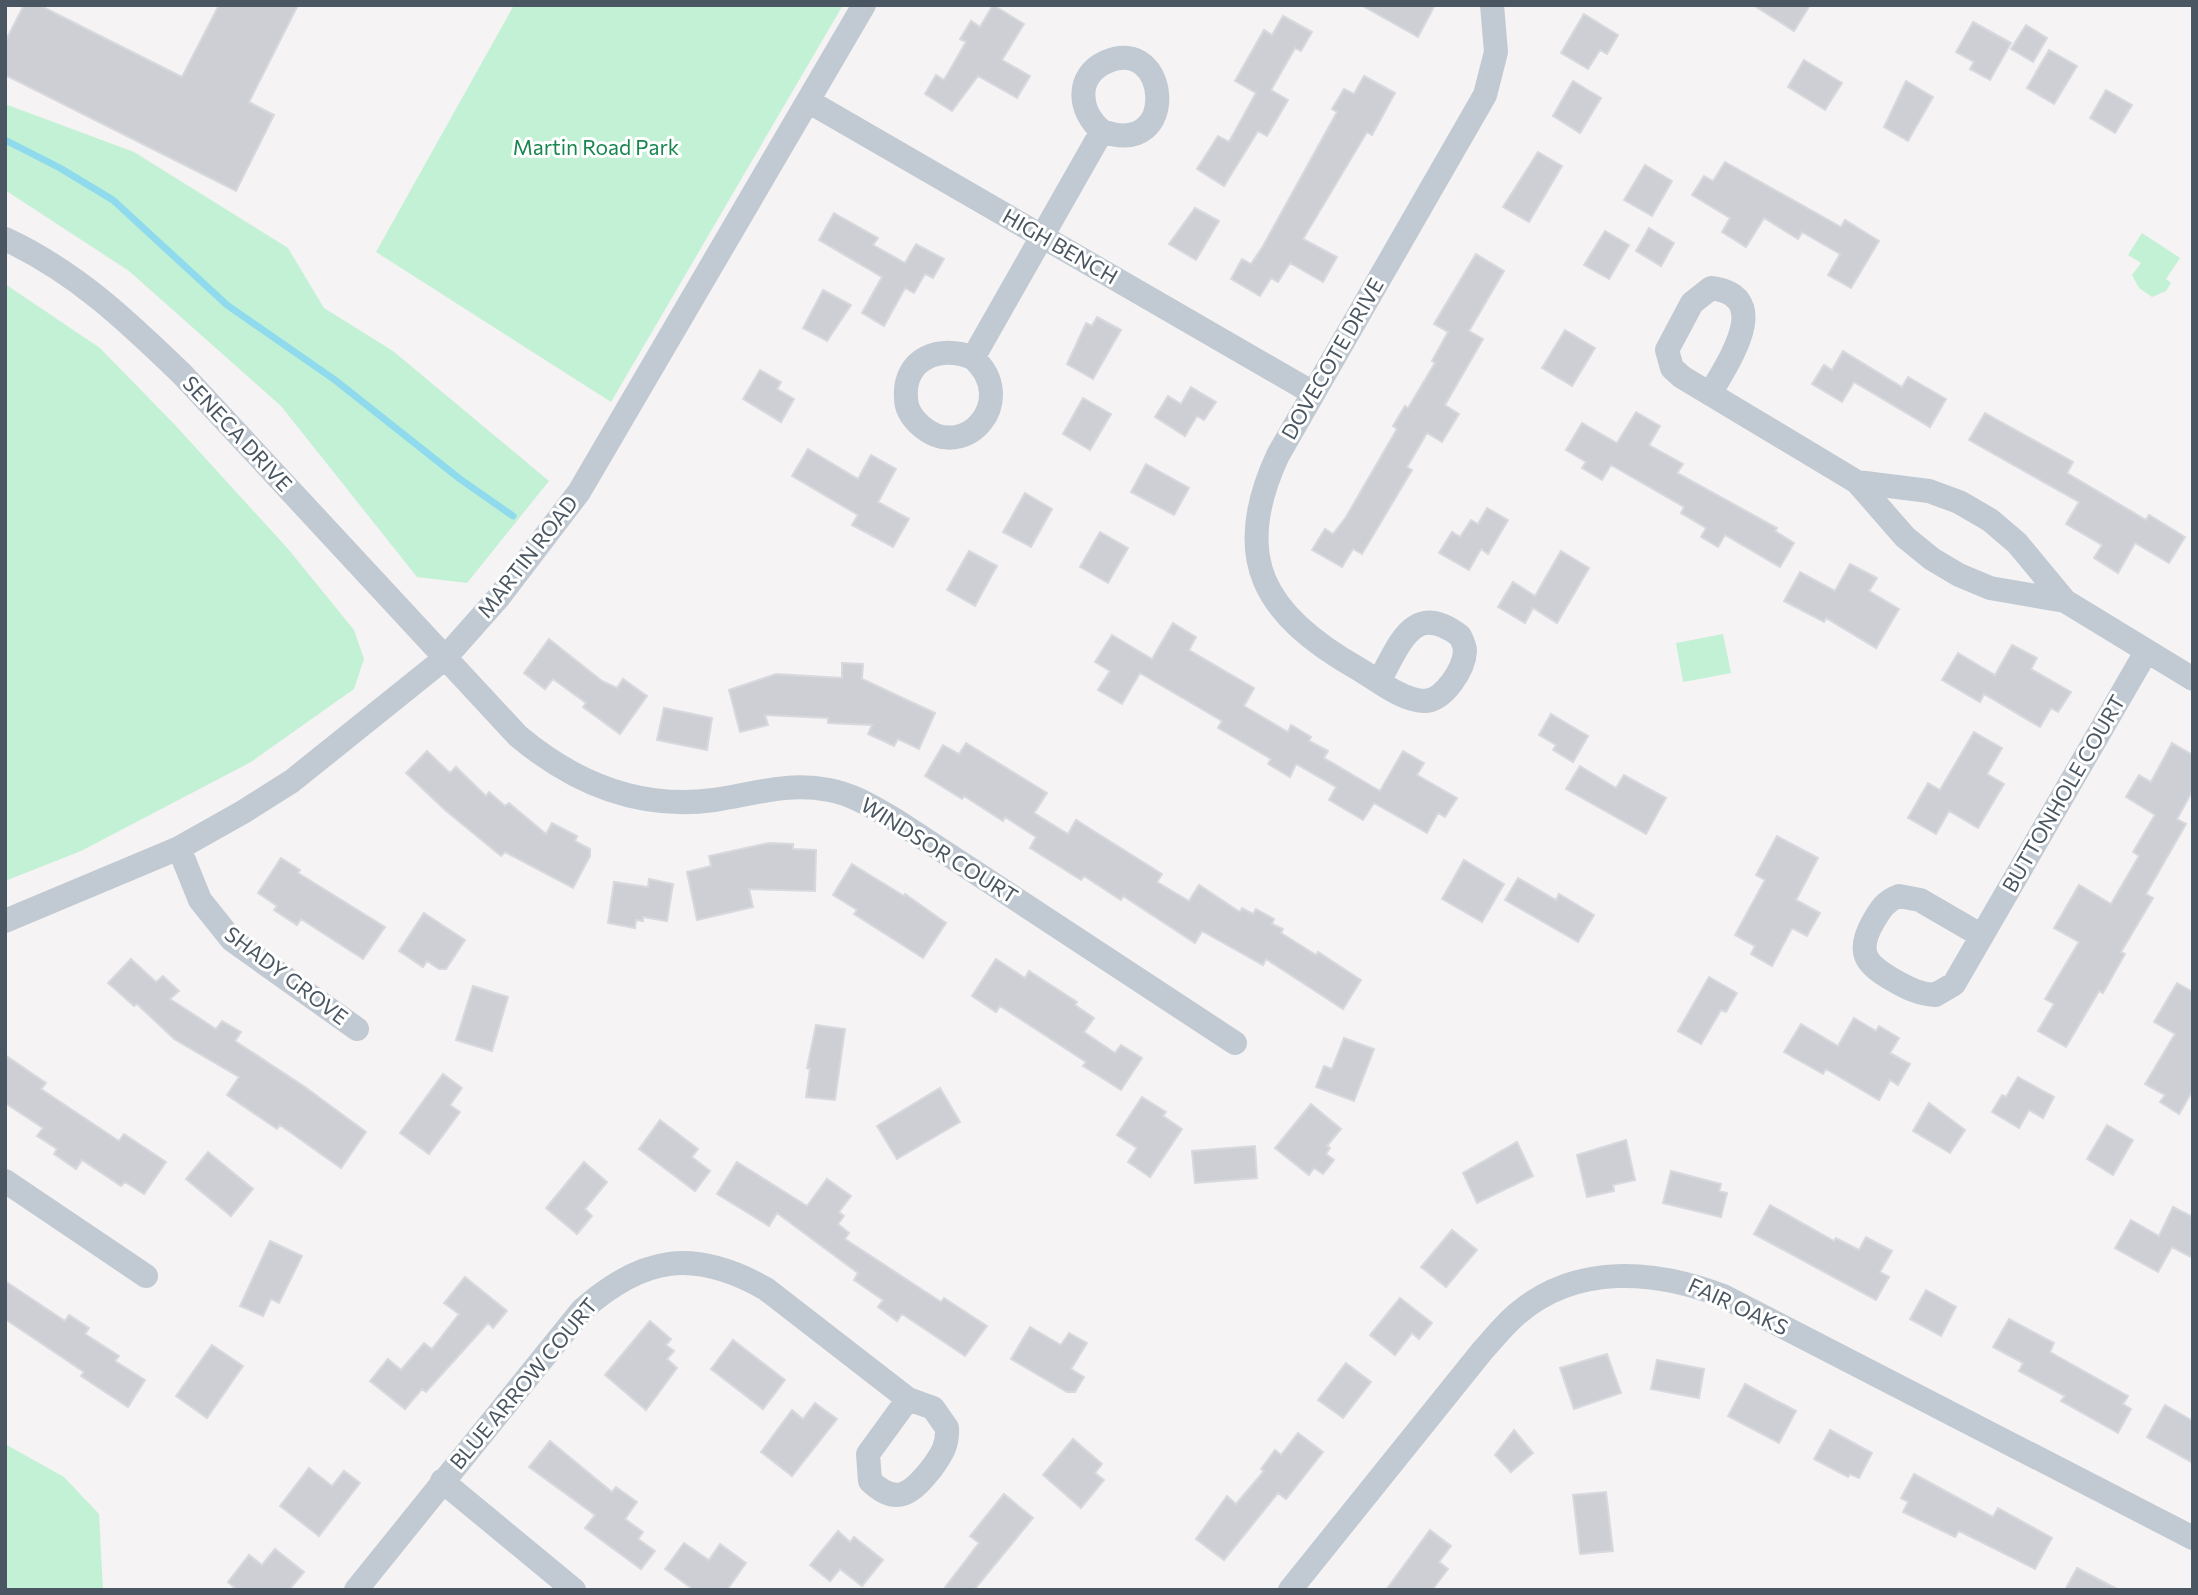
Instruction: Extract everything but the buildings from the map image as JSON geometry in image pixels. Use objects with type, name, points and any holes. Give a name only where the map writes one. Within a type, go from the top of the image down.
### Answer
[{"type":"street","name":"MARTIN ROAD","points":[[5,921],[179,848],[292,781],[444,659],[499,597],[579,492],[864,5]]},
{"type":"street","name":"DOVECOTE DRIVE","points":[[1379,681],[1306,636],[1286,618],[1260,570],[1256,544],[1261,490],[1313,393],[1485,95],[1496,52],[1492,5]]},
{"type":"street","name":"HIGH BENCH","points":[[808,101],[1313,393]]},
{"type":"street","points":[[973,358],[1102,131]]},
{"type":"street","name":"SENECA DRIVE","points":[[5,239],[61,270],[108,302],[182,374],[444,659]]},
{"type":"street","points":[[1710,394],[1857,482],[1905,537],[1959,575],[1990,588],[2065,601]]},
{"type":"street","points":[[1857,482],[1928,491],[1959,502],[1990,520],[2017,543],[2065,601],[2193,678]]},
{"type":"street","name":"BUTTONHOLE COURT","points":[[1982,936],[1920,900],[1899,896],[1883,906],[1864,941],[1864,953],[1877,971],[1912,991],[1935,995],[1947,992],[1954,984],[1982,936],[2146,652]]},
{"type":"street","name":"WINDSOR COURT","points":[[444,659],[527,744],[545,759],[598,788],[649,800],[684,802],[714,800],[764,789],[800,786],[831,790],[862,801],[897,821],[1235,1043]]},
{"type":"street","name":"SHADY GROVE","points":[[179,848],[200,900],[232,940],[357,1029]]},
{"type":"street","points":[[5,1181],[146,1276]]},
{"type":"street","name":"BLUE ARROW COURT","points":[[356,1590],[582,1310],[605,1290],[652,1265],[697,1262],[746,1278],[766,1289],[908,1398]]},
{"type":"street","name":"FAIR OAKS","points":[[1290,1590],[1483,1349],[1517,1314],[1550,1293],[1580,1280],[1618,1276],[1652,1276],[1685,1281],[1723,1296],[2193,1538]]},
{"type":"street","points":[[442,1481],[574,1590]]},
{"type":"green space","name":"Martin Road Park","points":[[514,5],[843,5],[611,402],[376,252]]},
{"type":"green space","points":[[5,104],[134,152],[288,248],[324,308],[393,351],[549,481],[467,583],[417,577],[281,406],[129,271],[5,190]]},
{"type":"green space","points":[[2142,233],[2180,258],[2166,279],[2171,283],[2166,291],[2152,297],[2139,288],[2132,275],[2141,263],[2128,255]]},
{"type":"green space","points":[[5,284],[100,348],[175,425],[289,550],[354,630],[364,659],[354,689],[251,762],[81,851],[5,881]]},
{"type":"green space","points":[[1723,634],[1731,673],[1683,682],[1676,643]]},
{"type":"green space","points":[[5,1444],[64,1477],[99,1514],[103,1590],[5,1590]]},
{"type":"waterway","points":[[5,140],[60,168],[113,200],[227,305],[335,380],[460,479],[513,516]]}]
